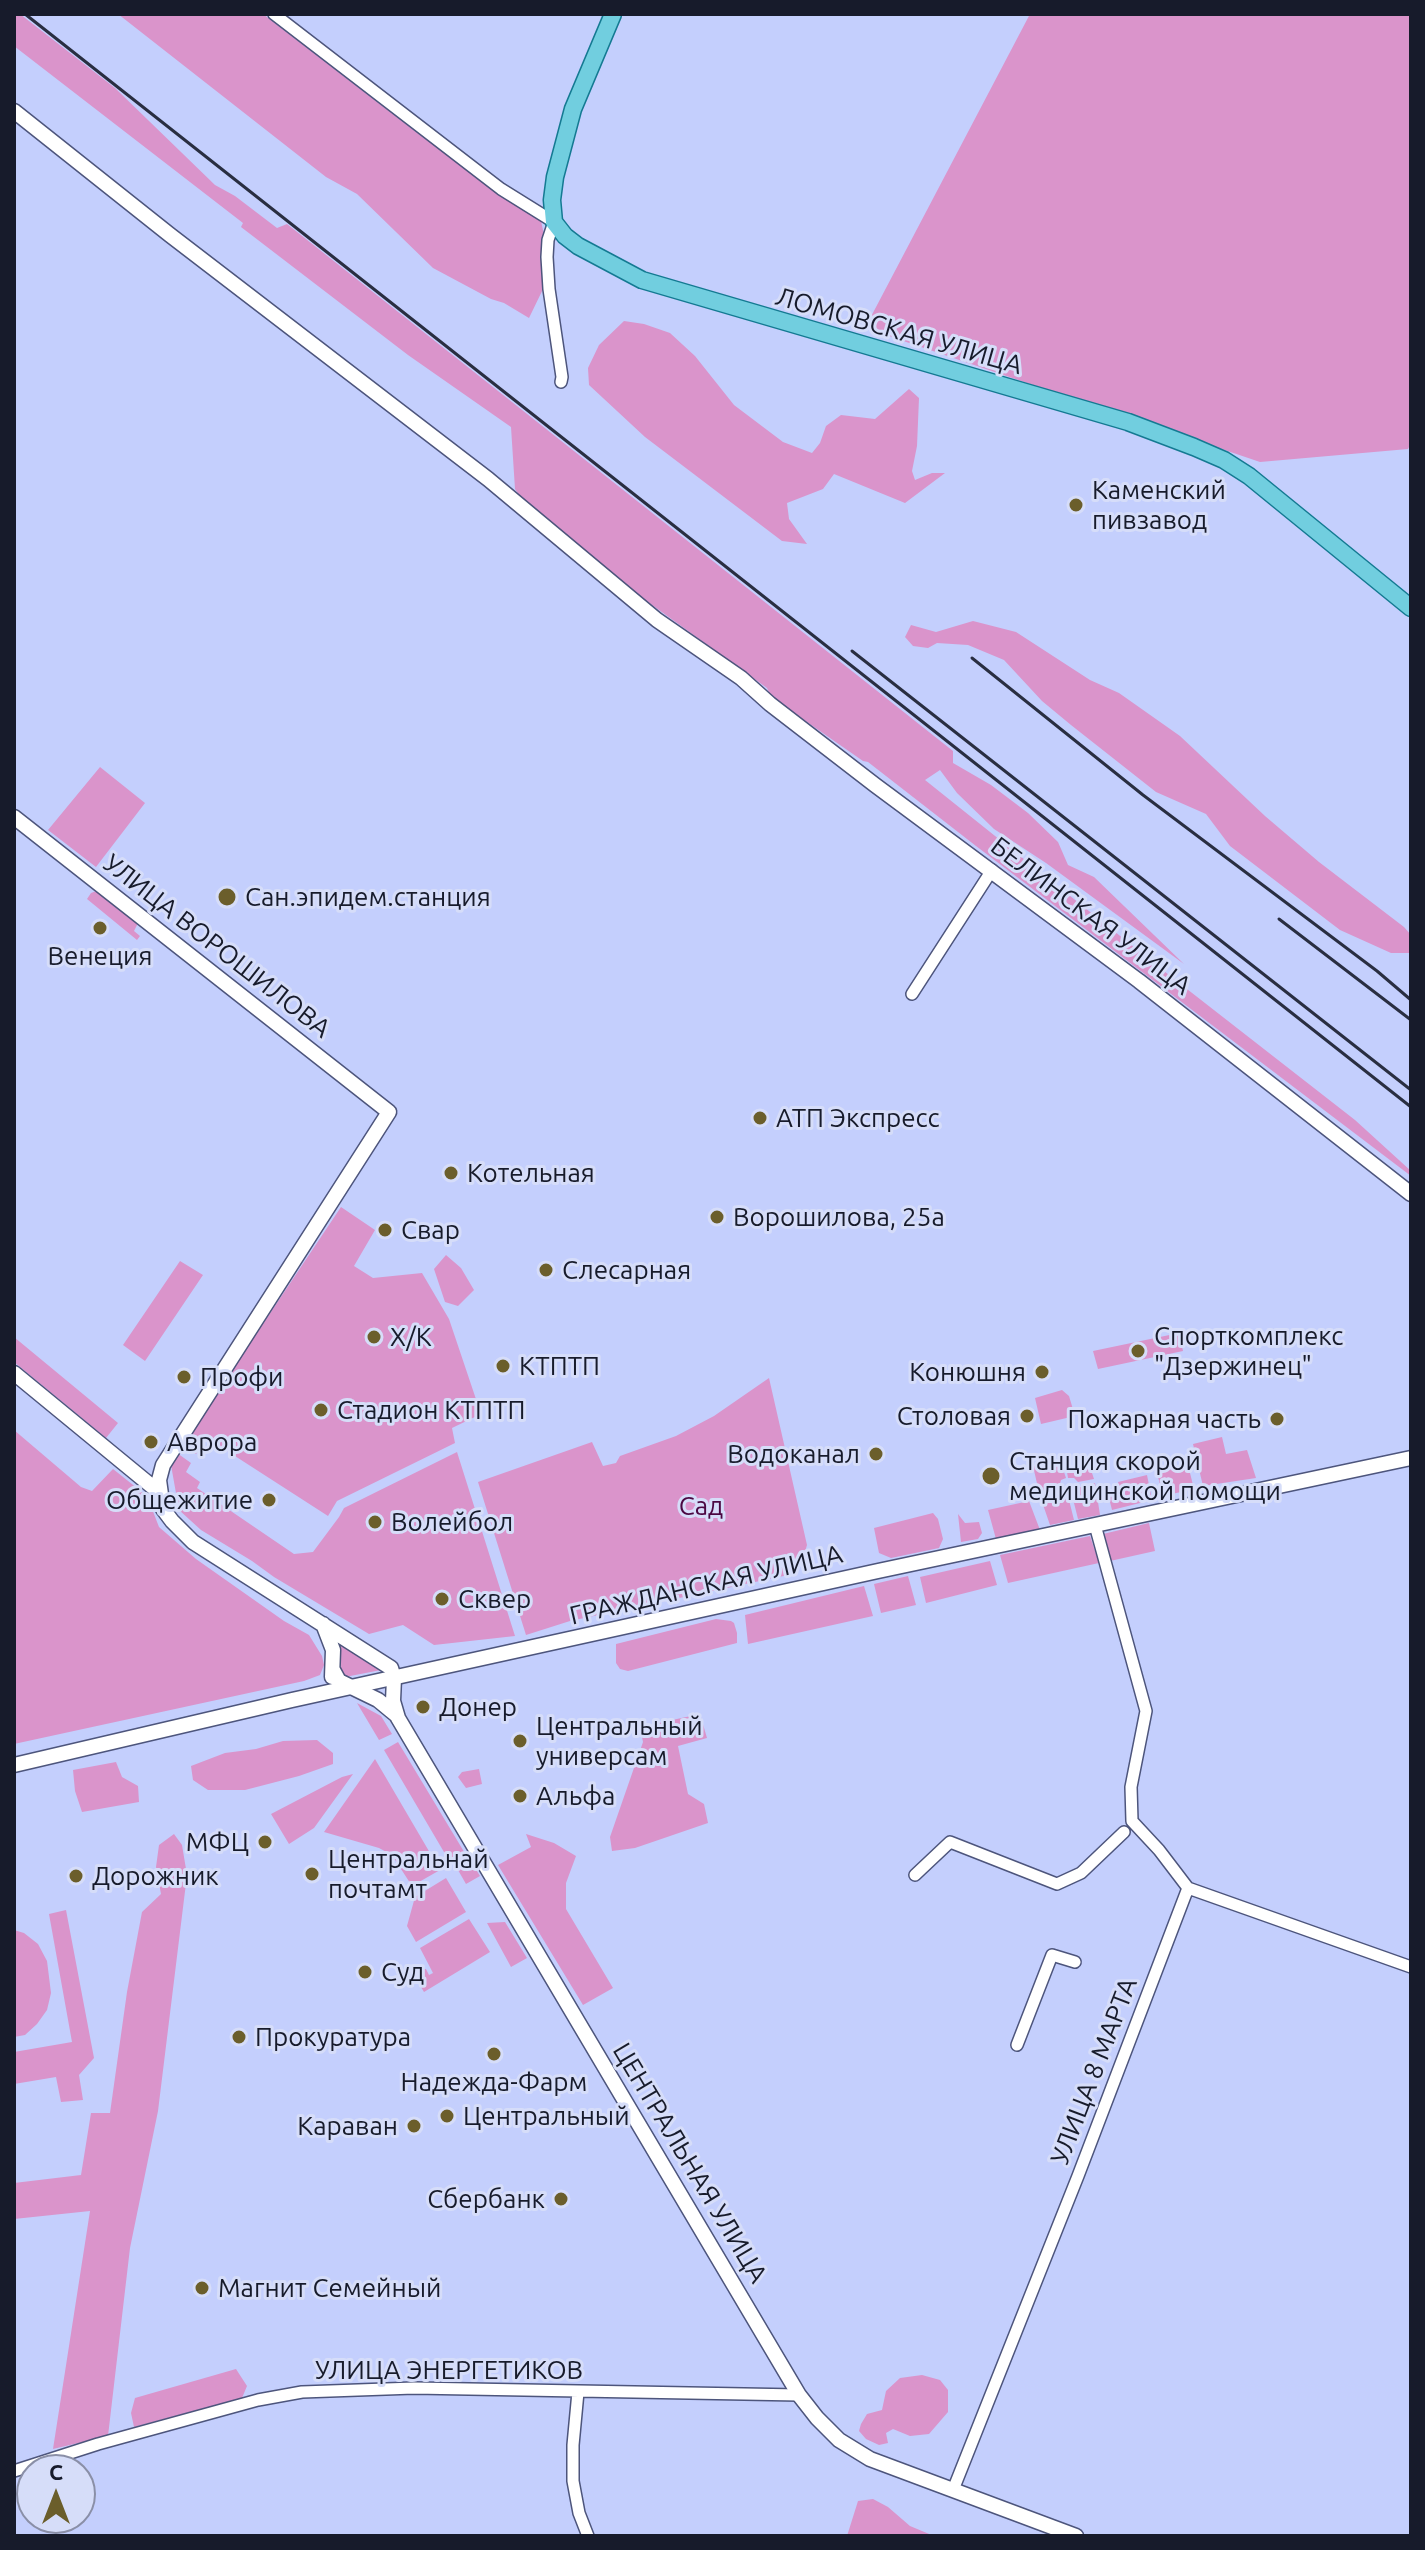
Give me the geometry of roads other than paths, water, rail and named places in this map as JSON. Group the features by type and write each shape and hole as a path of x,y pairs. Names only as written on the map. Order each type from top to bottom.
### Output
{"main road":[{"path":"554,222 552,200 555,177 573,109 613,14"},
{"name":"ЛОМОВСКАЯ УЛИЦА","path":"554,222 578,246 642,280 1128,422 1224,460 1273,495 1411,608"}],"street":[{"path":"274,14 501,189 554,222 547,257 561,382"},
{"name":"БЕЛИНСКАЯ УЛИЦА","path":"14,111 475,469 657,620 741,678 790,720 1139,981 1411,1194"},
{"name":"УЛИЦА ВОРОШИЛОВА","path":"14,817 389,1112 163,1465 160,1493"},
{"path":"912,994 992,870"},
{"path":"14,1373 160,1493 163,1509 193,1542 397,1672"},
{"name":"ГРАЖДАНСКАЯ УЛИЦА","path":"14,1765 349,1687 373,1689 397,1672 1411,1458"},
{"path":"1095,1525 1146,1711 1131,1787 1132,1821 1188,1888 1411,1967"},
{"path":"323,1624 333,1650 329,1692"},
{"path":"333,1670 339,1681 349,1687"},
{"name":"ЦЕНТРАЛЬНАЯ УЛИЦА","path":"397,1672 393,1701 398,1718 799,2395 817,2418 839,2440 870,2459 1076,2536"},
{"path":"373,1689 398,1718"},
{"path":"915,1875 950,1842 1057,1884 1081,1873 1124,1832"},
{"name":"УЛИЦА 8 МАРТА","path":"953,2490 1188,1888"},
{"path":"1017,2045 1052,1955 1075,1962"},
{"name":"УЛИЦА ЭНЕРГЕТИКОВ","path":"14,2471 98,2444 258,2400 302,2392 414,2388 799,2395"},
{"path":"578,2392 573,2481 579,2513 588,2536"}],"railway":[{"path":"25,14 1411,1107"},
{"path":"852,651 1411,1090"},
{"path":"972,658 1143,795 1411,1000"},
{"path":"1279,919 1411,1020"}],"place":[{"name":"Каменский пивзавод","path":"1076,505"},
{"name":"Сан.эпидем.станция","path":"227,897"},
{"name":"Венеция","path":"100,928"},
{"name":"АТП Экспресс","path":"760,1118"},
{"name":"Котельная","path":"451,1173"},
{"name":"Ворошилова, 25а","path":"717,1217"},
{"name":"Свар","path":"385,1230"},
{"name":"Слесарная","path":"546,1270"},
{"name":"Х/К","path":"374,1337"},
{"name":"Спорткомплекс \"Дзержинец\"","path":"1138,1351"},
{"name":"КТПТП","path":"503,1366"},
{"name":"Конюшня","path":"1042,1372"},
{"name":"Профи","path":"184,1377"},
{"name":"Стадион КТПТП","path":"321,1410"},
{"name":"Столовая","path":"1027,1416"},
{"name":"Пожарная часть","path":"1277,1419"},
{"name":"Аврора","path":"151,1442"},
{"name":"Водоканал","path":"876,1454"},
{"name":"Станция скорой медицинской помощи","path":"991,1476"},
{"name":"Общежитие","path":"269,1500"},
{"name":"Волейбол","path":"375,1522"},
{"name":"Сквер","path":"442,1599"},
{"name":"Донер","path":"423,1707"},
{"name":"Центральный универсам","path":"520,1741"},
{"name":"Альфа","path":"520,1796"},
{"name":"МФЦ","path":"265,1842"},
{"name":"Центральнай почтамт","path":"312,1874"},
{"name":"Дорожник","path":"76,1876"},
{"name":"Суд","path":"365,1972"},
{"name":"Прокуратура","path":"239,2037"},
{"name":"Надежда-Фарм","path":"494,2054"},
{"name":"Центральный","path":"447,2116"},
{"name":"Караван","path":"414,2126"},
{"name":"Сбербанк","path":"561,2199"},
{"name":"Магнит Семейный","path":"202,2288"}],"park label":[{"name":"Сад","path":"701,1506"}]}
